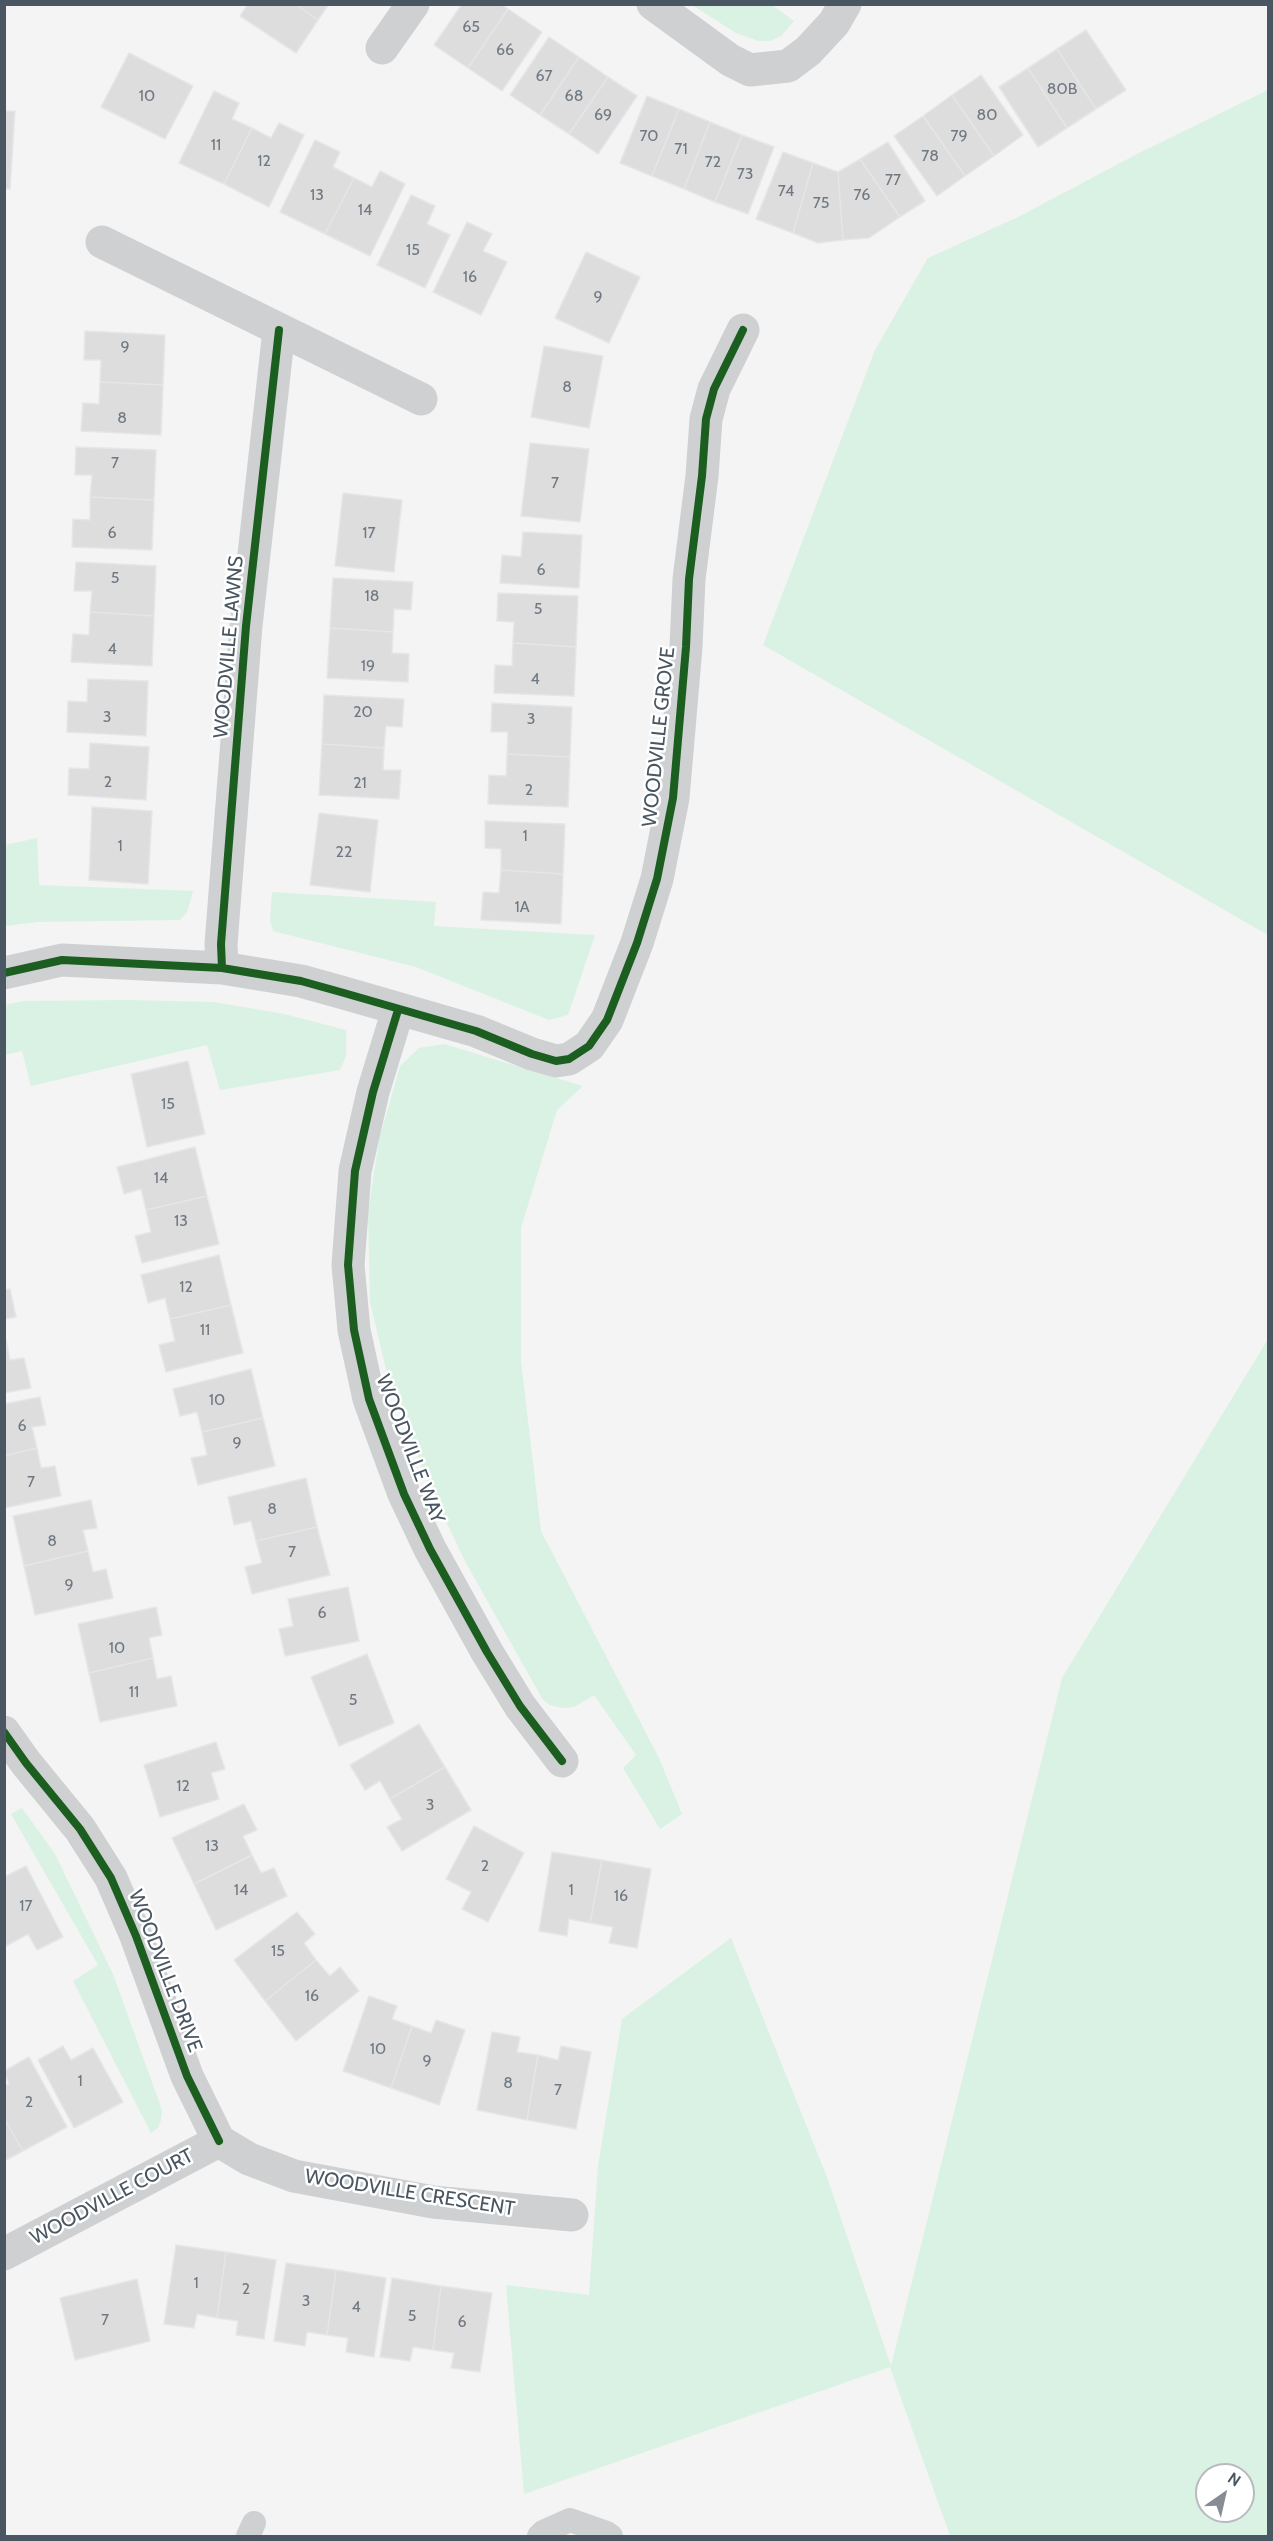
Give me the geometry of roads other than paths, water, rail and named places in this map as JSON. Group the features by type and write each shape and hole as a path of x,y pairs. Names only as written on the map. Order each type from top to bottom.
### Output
{"street":[{"path":"382,48 413,4"},
{"path":"653,4 730,60 750,70 788,66 808,51 834,22 845,4"},
{"path":"102,242 421,399"},
{"name":"WOODVILLE LAWNS","path":"222,968 221,944 246,626 279,330"},
{"name":"WOODVILLE GROVE","path":"4,973 62,960 222,968 301,981 476,1031 532,1054 556,1060 569,1059 589,1046 607,1020 657,879 673,798 686,647 689,579 702,476 706,419 714,389 743,330"},
{"name":"WOODVILLE WAY","path":"398,1010 373,1092 353,1181 348,1265 354,1330 369,1399 404,1494 457,1600 520,1706 562,1761"},
{"name":"WOODVILLE DRIVE","path":"4,1732 15,1769 80,1829 111,1878 136,1936 187,2076 219,2141"},
{"name":"WOODVILLE CRESCENT","path":"219,2141 249,2159 294,2176 433,2202 572,2215"},
{"name":"WOODVILLE COURT","path":"4,2254 219,2141"}],"lane":[{"path":"539,2536 570,2520 611,2536"}]}
